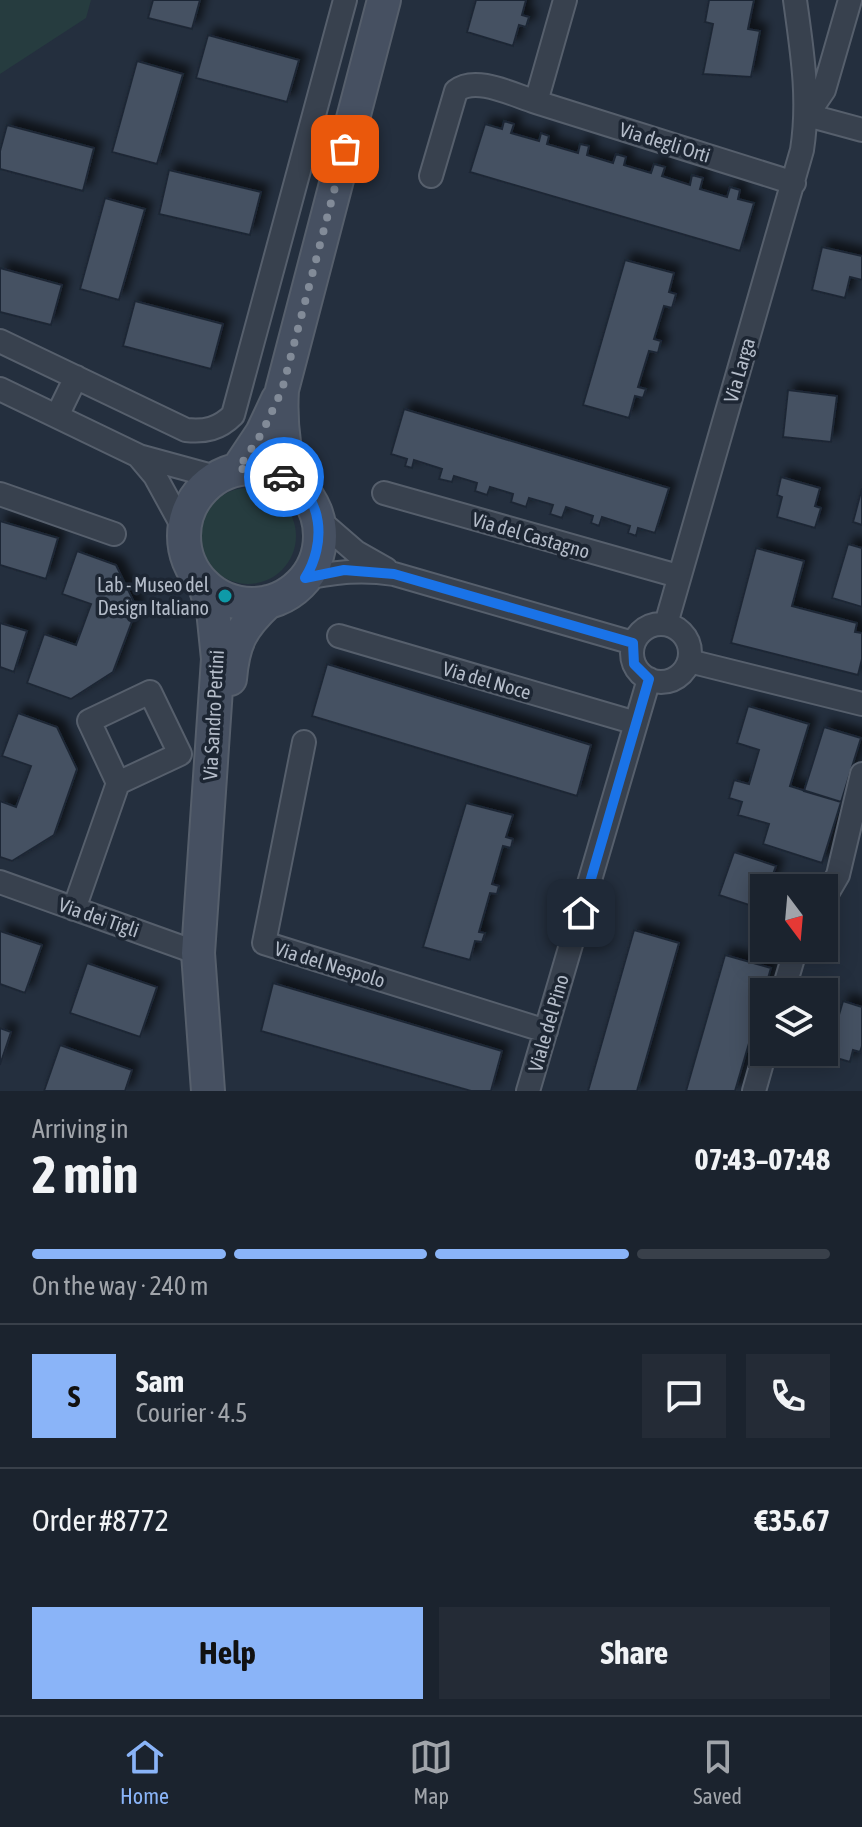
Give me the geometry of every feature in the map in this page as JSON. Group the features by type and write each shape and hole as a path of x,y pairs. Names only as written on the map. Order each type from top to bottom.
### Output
{"street":[{"path":"0,341 186,430 201,432 216,428 233,415 345,0"},
{"path":"184,529 194,499 227,473 262,433 282,390 384,0"},
{"path":"536,102 565,0"},
{"name":"Via Larga","path":"666,624 794,183 807,115 805,66 795,0"},
{"name":"Via Larga","path":"807,115 824,90 850,0"},
{"name":"Via degli Orti","path":"431,176 456,91 463,85 477,84 794,183"},
{"path":"807,115 862,130"},
{"path":"284,226 323,236"},
{"path":"57,416 76,377"},
{"path":"282,390 280,419 292,480 313,505 319,520 318,551 305,578"},
{"path":"1,393 139,456 227,473 266,469 292,480"},
{"path":"139,456 155,476 184,529"},
{"name":"Via del Castagno","path":"384,493 678,576"},
{"path":"0,494 114,534"},
{"path":"319,520 356,552 394,574"},
{"name":"Via Sandro Pertini","path":"184,529 185,549 192,568 204,584 213,610 218,659 198,953 208,1091"},
{"path":"305,578 344,570 394,574 633,643"},
{"name":"Via Sandro Pertini","path":"206,848 223,762 232,657 240,633 268,602 289,593 305,578"},
{"path":"204,584 223,598 245,603 268,602"},
{"path":"666,624 681,632 688,642 689,661 677,677 664,682 649,679 634,664 633,643 647,627 666,624"},
{"name":"Via del Noce","path":"339,636 636,723"},
{"path":"689,661 862,704"},
{"name":"Viale del Pino","path":"528,1091 649,679"},
{"name":"Via del Nespolo","path":"304,742 264,943 546,1031"},
{"path":"838,875 862,774"},
{"path":"74,909 118,783"},
{"name":"Via dei Tigli","path":"0,882 198,953"},
{"path":"754,1091 761,1066"}],"green space":[{"path":"0,0 91,0 86,18 0,74"},
{"path":"248,488 266,492 282,502 292,518 296,536 292,554 282,570 266,580 248,584 230,580 214,570 204,554 200,536 204,518 214,502 230,492"}],"building":[{"path":"153,0 200,0 192,29 148,18"},
{"path":"476,0 526,0 522,15 529,17 526,27 519,25 513,46 467,32"},
{"path":"709,0 754,0 748,29 760,31 751,77 703,74 713,24 705,22"},
{"path":"208,35 299,60 287,102 196,78"},
{"path":"137,61 183,74 157,164 112,152"},
{"path":"504,121 514,124 511,133 539,141 541,133 549,136 547,144 578,153 580,144 589,146 587,155 613,163 616,154 626,157 624,165 651,173 654,164 665,167 662,176 690,185 692,175 703,178 700,189 727,197 730,187 740,190 738,199 754,203 740,251 470,172 485,124 502,129"},
{"path":"7,125 94,148 83,191 0,169 0,151"},
{"path":"169,170 261,192 250,235 159,214"},
{"path":"105,198 145,209 119,300 80,289"},
{"path":"822,247 862,256 862,280 850,277 845,298 812,290"},
{"path":"625,260 674,273 669,292 676,294 672,308 664,306 654,339 661,341 658,353 649,351 638,387 646,389 643,398 635,396 629,418 583,405"},
{"path":"0,268 62,285 51,325 0,312"},
{"path":"135,301 223,324 211,369 123,346"},
{"path":"788,390 837,396 831,442 783,437"},
{"path":"404,409 669,488 655,533 638,528 636,536 628,533 630,526 602,517 599,526 591,523 593,516 566,507 562,518 550,514 553,505 529,498 526,507 511,502 513,494 490,487 487,495 475,491 477,483 454,476 452,482 439,479 442,469 414,460 412,468 405,466 407,459 391,454"},
{"path":"781,477 820,488 815,506 821,508 815,528 777,517 782,497 777,495"},
{"path":"862,488 862,525 853,522"},
{"path":"0,521 58,538 46,579 0,565"},
{"path":"848,544 862,548 862,607 832,598"},
{"path":"756,548 804,561 792,606 857,623 855,632 862,633 862,659 858,675 731,643"},
{"path":"77,551 116,565 137,608 113,672 71,699 27,683 44,634 76,645 91,604 62,594"},
{"path":"0,623 27,631 14,672 0,667"},
{"path":"327,664 591,745 577,796 312,716"},
{"path":"748,706 809,724 790,786 841,802 822,863 763,844 769,824 738,815 742,802 729,798 734,780 749,784 759,750 737,743"},
{"path":"18,713 57,727 77,769 54,835 12,861 0,857 0,801 16,807 31,766 2,756"},
{"path":"824,727 861,738 841,802 804,791"},
{"path":"466,803 513,815 506,837 513,839 511,848 503,846 492,884 499,886 497,894 490,893 479,932 485,933 482,942 475,941 470,960 423,947"},
{"path":"734,852 776,866 773,874 750,874 750,905 719,895"},
{"path":"634,930 679,943 637,1091 588,1091"},
{"path":"0,931 42,945 25,993 0,984"},
{"path":"725,955 771,968 768,978 750,978 750,1040 735,1091 686,1091"},
{"path":"87,963 157,987 140,1037 70,1013"},
{"path":"273,983 502,1051 491,1091 471,1091 261,1031"},
{"path":"843,1001 862,1007 862,1046 860,1052 853,1050 850,1062 838,1058 838,1018"},
{"path":"0,1028 11,1032 0,1065"},
{"path":"60,1045 132,1070 125,1091 44,1091"}],"way so far":[{"path":"284,477 266,469 238,469 262,433 282,390 345,149"}],"place":[{"name":"Lab - Museo del Design Italiano","path":"225,596"}],"route":[{"path":"284,477 304,491 319,520 318,551 305,578 344,570 394,574 633,643 634,664 649,679 581,913"}]}
